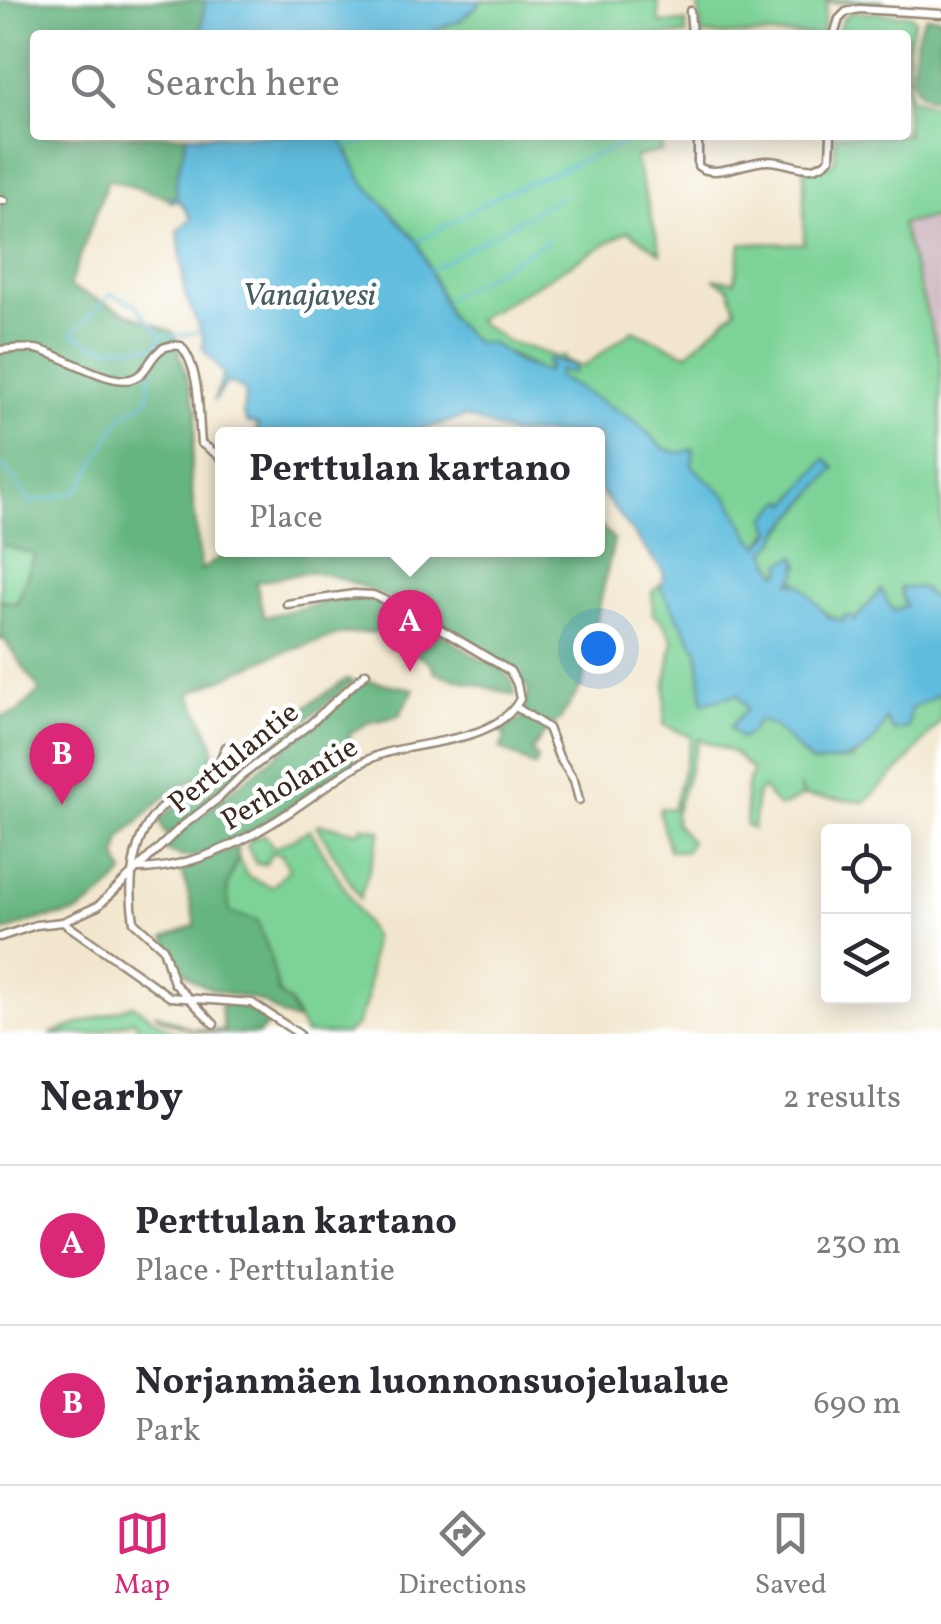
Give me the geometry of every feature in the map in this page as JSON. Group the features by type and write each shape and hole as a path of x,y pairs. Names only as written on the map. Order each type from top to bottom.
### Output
{"street":[{"path":"836,30 839,19 850,10 941,14"},
{"path":"690,12 692,30"},
{"path":"698,140 698,166 711,172 767,160 801,169 815,168 830,158 831,140"},
{"path":"0,350 36,349 124,380 141,374 164,348 181,346 188,355 194,380 201,443 215,453"},
{"path":"287,604 354,594 386,600 510,671 519,692 516,707 548,728 580,800"},
{"name":"Perttulantie","path":"0,938 36,924 63,922 98,906 241,776 310,724 366,673"},
{"name":"Perholantie","path":"138,869 206,856 230,846 379,755 460,737 491,725 516,707"},
{"name":"Perttulantie","path":"129,877 134,858 162,807 174,797 210,781 226,747"},
{"path":"129,877 134,922 162,948 170,964 171,978 214,1024"},
{"path":"63,922 170,997 252,1002 299,1034"}],"shaded area":[{"path":"941,216 941,361 901,223"}],"green space":[{"path":"0,0 205,0 202,30 30,30 30,140 186,140 176,181 177,196 169,198 108,179 69,287 174,333 197,412 190,474 201,570 220,557 605,557 605,530 614,540 582,685 560,720 546,731 532,751 538,759 535,767 500,748 506,738 500,731 525,717 521,714 529,691 495,658 398,602 337,577 310,573 256,582 264,617 342,598 365,597 411,614 478,658 501,668 513,683 515,695 435,673 431,663 378,632 342,634 273,656 190,693 213,742 214,760 208,773 171,791 121,838 117,857 124,874 102,896 77,913 36,920 0,933 0,717 16,713 40,691 4,639 0,640 0,600 17,603 35,555 0,544"},
{"path":"483,0 658,0 659,23 686,22 686,30 434,30 460,21"},
{"path":"698,0 883,0 884,4 827,2 823,30 701,30"},
{"path":"851,12 911,15 915,19 911,34 911,30 839,30 843,18"},
{"path":"926,16 941,17 941,100 918,90 913,74 914,53"},
{"path":"911,98 941,107 941,135 933,176 941,197 941,216 901,224 941,361 941,593 930,599 901,588 905,606 893,611 881,590 853,622 822,610 805,591 789,583 797,569 793,561 778,574 766,551 834,468 826,459 760,546 729,499 692,466 692,457 663,448 634,420 558,377 559,370 575,366 561,361 545,372 494,346 476,343 450,318 418,242 362,180 342,140 660,140 662,151 635,157 661,253 628,231 476,320 507,341 564,356 564,360 583,367 633,330 687,354 736,309 729,288 714,279 735,281 741,243 804,244 804,170 831,165 835,160 835,140 911,140"},
{"path":"0,544 35,554 16,604 0,600"},
{"path":"660,585 698,651 703,702 738,694 757,720 773,725 812,763 853,759 886,718 889,720 938,693 941,720 906,763 865,802 804,796 799,785 802,797 779,808 763,788 757,795 753,829 746,825 746,798 753,771 733,752 699,739 675,814 676,824 691,841 685,852 669,850 660,808 673,809 692,737 664,725 673,640 662,621 653,615 652,592"},
{"path":"347,679 353,681 167,836 159,821 178,803 210,791 233,748 245,737 304,708"},
{"path":"364,680 414,689 399,716 368,723 349,734 355,761 228,843 190,857 167,851 167,845 186,827"},
{"path":"317,825 360,832 362,826 381,831 360,899"},
{"path":"310,830 373,936 367,1000 357,1025 346,1034 305,1034 290,1003 279,994 275,979 230,913 226,887 238,857 247,876 272,887 289,869 281,854 271,853 266,864 256,864 247,846 251,839 265,835 274,848"},
{"path":"238,847 227,887 230,913 257,920 279,994 290,1003 297,1021 259,1001 198,983 176,961 165,938 196,925 181,866"},
{"path":"234,1003 269,1016 269,1023 259,1034 217,1033 189,1029 176,1025 155,1013 191,1029 224,1031 220,1005"},
{"path":"133,1005 176,1034 142,1034 134,1020 94,1034 50,1034"}],"water":[{"path":"205,0 483,0 460,21 434,30 202,30"},
{"name":"Vanajavesi","path":"186,140 342,140 362,180 418,242 450,318 476,343 491,343 518,362 545,372 550,367 546,362 549,359 575,366 574,373 559,370 558,377 634,420 663,448 679,453 694,449 692,466 729,498 760,546 772,532 766,518 785,499 789,504 825,459 835,468 766,551 770,560 778,574 782,563 796,556 800,566 790,583 797,580 795,584 801,584 828,617 844,621 844,616 851,616 854,621 881,590 893,611 905,606 900,588 921,587 931,598 941,593 941,693 911,709 908,728 893,731 886,719 874,741 847,758 812,763 773,725 758,720 741,739 730,727 747,709 738,694 703,703 698,651 661,589 664,573 605,497 605,427 492,427 466,417 430,427 257,427 246,422 243,414 245,390 227,382 214,401 224,374 203,349 203,336 185,295 178,231 191,218 179,200 170,202 169,198 177,196 176,181"}],"waterway":[{"path":"344,148 370,140"},
{"path":"418,242 497,196 632,140"},
{"path":"429,271 561,196"},
{"path":"445,300 548,240"},
{"path":"155,347 102,347 72,334 111,294 135,304 161,336"},
{"path":"156,345 163,335 201,331"},
{"path":"0,465 31,503 74,492 81,487 121,417 147,401 153,362"}],"place":[{"name":"Perttulan kartano","path":"410,672"},
{"name":"Norjanmäen luonnonsuojelualue","path":"62,805"}]}
